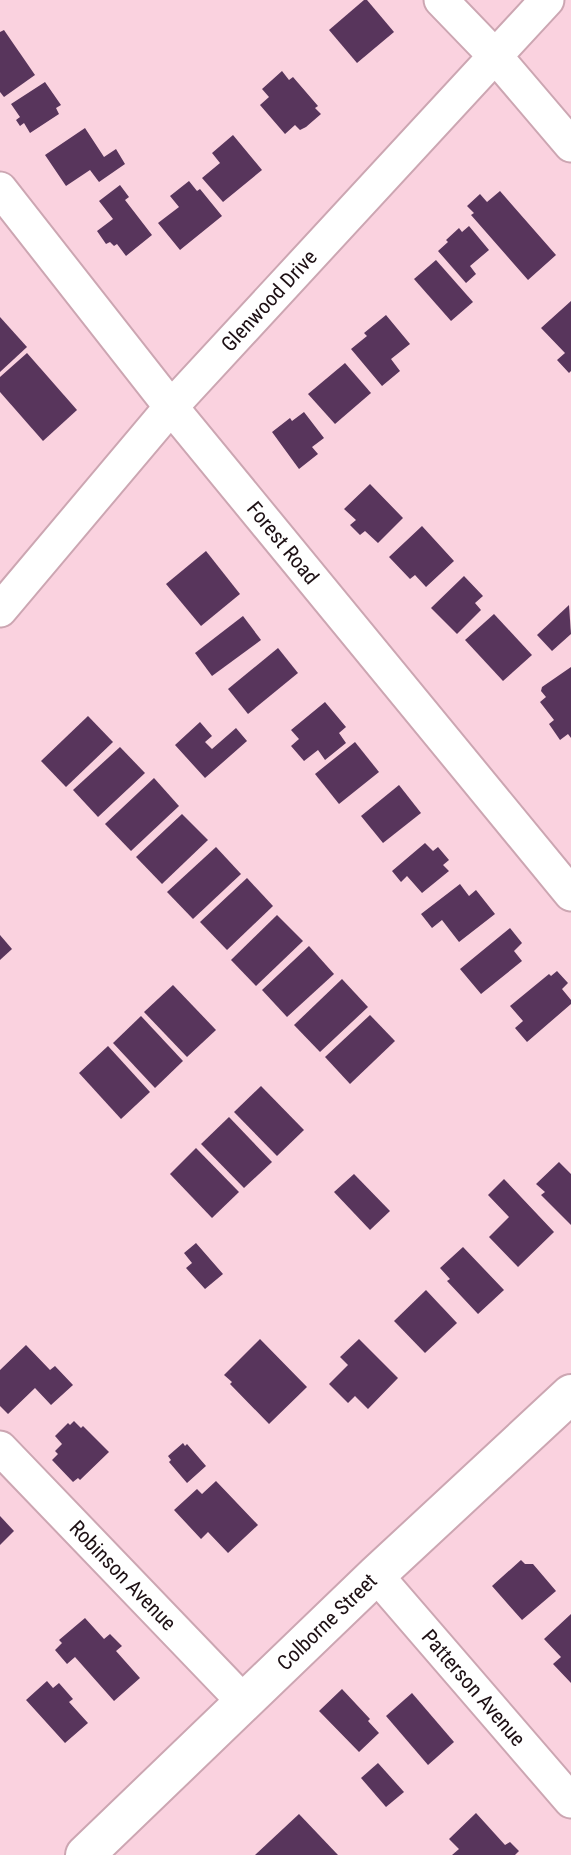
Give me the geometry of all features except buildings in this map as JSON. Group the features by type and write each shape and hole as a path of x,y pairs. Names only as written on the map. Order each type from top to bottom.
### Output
{"main road":[{"name":"Colborne Street","path":"85,1855 376,1575 571,1394"}],"street":[{"path":"441,0 496,57 571,145"},
{"name":"Glenwood Drive","path":"0,610 172,407 547,0"},
{"name":"Forest Road","path":"0,189 172,407 571,894"},
{"name":"Robinson Avenue","path":"0,1448 245,1703"},
{"name":"Patterson Avenue","path":"376,1575 571,1801"}]}
